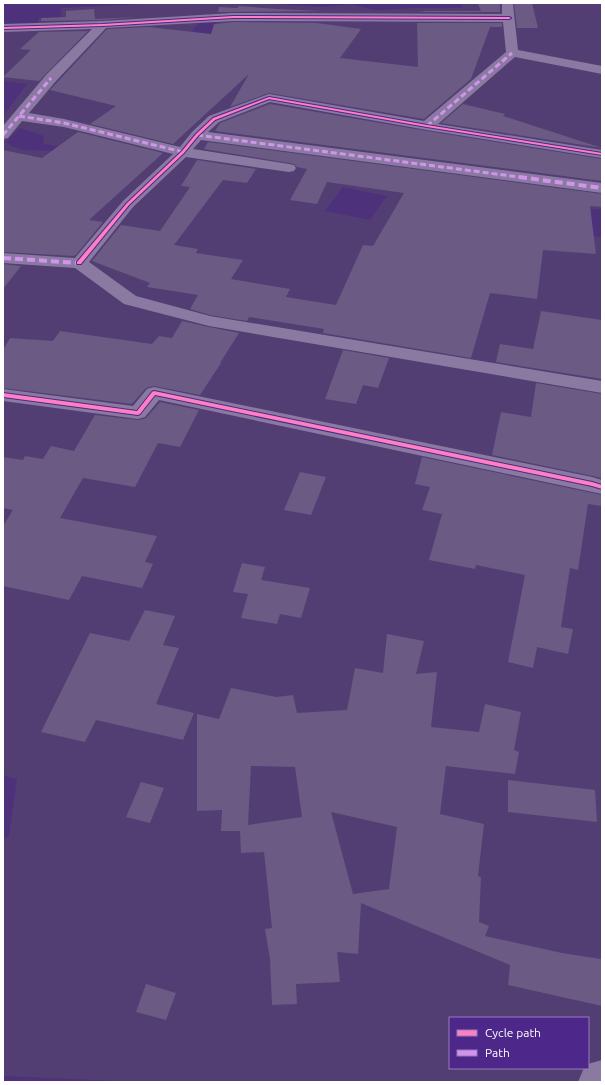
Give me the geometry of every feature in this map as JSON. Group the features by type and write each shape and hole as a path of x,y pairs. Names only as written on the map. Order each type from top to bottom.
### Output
{"street":[{"path":"507,3 512,53"},
{"path":"3,28 103,25 233,17 509,18"},
{"path":"3,135 51,78 103,25"},
{"path":"512,53 602,70"},
{"path":"427,126 512,53"},
{"path":"79,263 128,204 183,152 196,135 219,116 269,98 427,126 602,154"},
{"path":"19,116 64,123 183,152 289,168"},
{"path":"196,135 602,188"},
{"path":"3,258 79,263 130,300 209,321 602,388"},
{"path":"3,395 138,413 154,393 602,487"},
{"path":"594,1082 596,1077 602,1076"}],"shaded area":[{"path":"3,3 165,3 61,8 62,19 39,18 37,25 3,26"},
{"path":"260,3 460,3 463,8 376,10 350,4 324,7"},
{"path":"201,22 223,23 214,38 192,36 193,29"},
{"path":"3,81 27,84 3,116"},
{"path":"20,128 44,136 43,144 58,146 53,151 28,150 11,146 6,142"},
{"path":"343,187 387,196 370,220 325,211"},
{"path":"542,204 602,210 602,237 540,233"},
{"path":"3,775 17,779 9,836 3,838"},
{"path":"3,1076 143,1082 3,1082"}],"building":[{"path":"532,3 538,28 517,28 514,4"},
{"path":"478,4 500,4 500,12 417,12 481,11"},
{"path":"238,6 321,11 218,12 219,7 238,8"},
{"path":"94,9 95,19 139,17 103,20 41,21 41,18 66,17 66,11"},
{"path":"233,22 317,23 361,29 340,58 418,67 417,23 502,23 502,27 490,27 471,79 424,119 269,93 230,107 249,74 173,144 90,124 116,106 50,90 107,29 149,27 211,34 214,24"},
{"path":"88,31 39,81 3,77 31,50 20,49 39,32"},
{"path":"270,104 602,159 602,181 215,131 220,123"},
{"path":"463,104 505,114 503,116 602,148 441,123"},
{"path":"78,132 163,153 89,220 103,222 76,255 3,252 3,150 42,158"},
{"path":"208,142 602,194 602,207 590,206 596,254 543,250 537,299 490,293 471,358 323,333 324,329 249,317 247,321 210,315 190,309 198,295 147,287 150,283 92,261 121,225 160,231 190,187 181,186 197,160 256,169 247,183 223,180 174,245 198,249 196,253 243,260 231,279 290,289 286,297 336,305 363,245 373,246 404,193 327,182 317,204 290,200 307,169 297,167 294,164 289,163 204,149"},
{"path":"3,264 21,266 3,289"},
{"path":"541,311 602,320 602,379 496,362 500,344 533,349"},
{"path":"182,321 239,333 200,395 154,386 146,388 132,404 3,388 3,350 10,338 53,341 60,331 152,344 159,336 172,338"},
{"path":"343,350 389,358 378,388 363,385 356,404 325,399"},
{"path":"536,383 602,394 602,478 492,455 501,412 531,417"},
{"path":"160,402 199,410 180,447 158,443 135,487 83,478 60,518 157,536 145,562 153,564 142,588 82,576 69,600 3,586 3,526 13,510 3,508 3,457 23,460 25,456 43,459 51,446 74,451 95,415 138,420 146,418"},
{"path":"422,457 602,495 602,506 588,504 578,570 570,568 561,627 573,629 568,654 537,647 533,668 508,662 525,575 476,565 475,569 429,560 442,514 422,510 430,487 415,484"},
{"path":"300,472 326,477 311,515 284,510"},
{"path":"242,563 265,567 261,580 310,588 301,618 280,614 277,624 241,618 248,594 233,592"},
{"path":"145,610 175,616 163,645 179,648 156,704 194,713 183,740 96,720 85,742 41,732 90,633 129,641"},
{"path":"387,634 424,641 416,674 437,672 431,727 479,732 485,704 521,712 514,750 519,752 515,774 446,766 440,814 484,824 478,876 481,877 479,922 489,926 485,936 562,953 601,959 602,1006 508,985 510,965 361,903 358,954 337,952 340,982 296,984 297,1004 272,1005 270,959 265,929 272,928 264,852 241,853 240,831 221,831 222,810 197,811 197,714 219,719 231,688 276,697 293,695 297,713 347,710 355,668 383,673","holes":["251,766 295,767 302,817 248,825","331,812 397,827 389,889 353,894"]},
{"path":"508,780 595,790 597,822 508,812"},
{"path":"141,782 164,788 150,823 126,817"},
{"path":"146,984 176,993 166,1020 136,1012"}],"marked path":[{"path":"427,126 512,53"},
{"path":"3,135 51,78"},
{"path":"19,116 64,123 183,152"},
{"path":"197,135 602,188"},
{"path":"3,258 79,263"}],"cycle path":[{"path":"3,28 103,25 233,17 509,18"},
{"path":"79,263 128,204 183,152 197,135 214,119 269,98 427,126 602,154"},
{"path":"3,395 138,413 154,393 602,487"}]}
